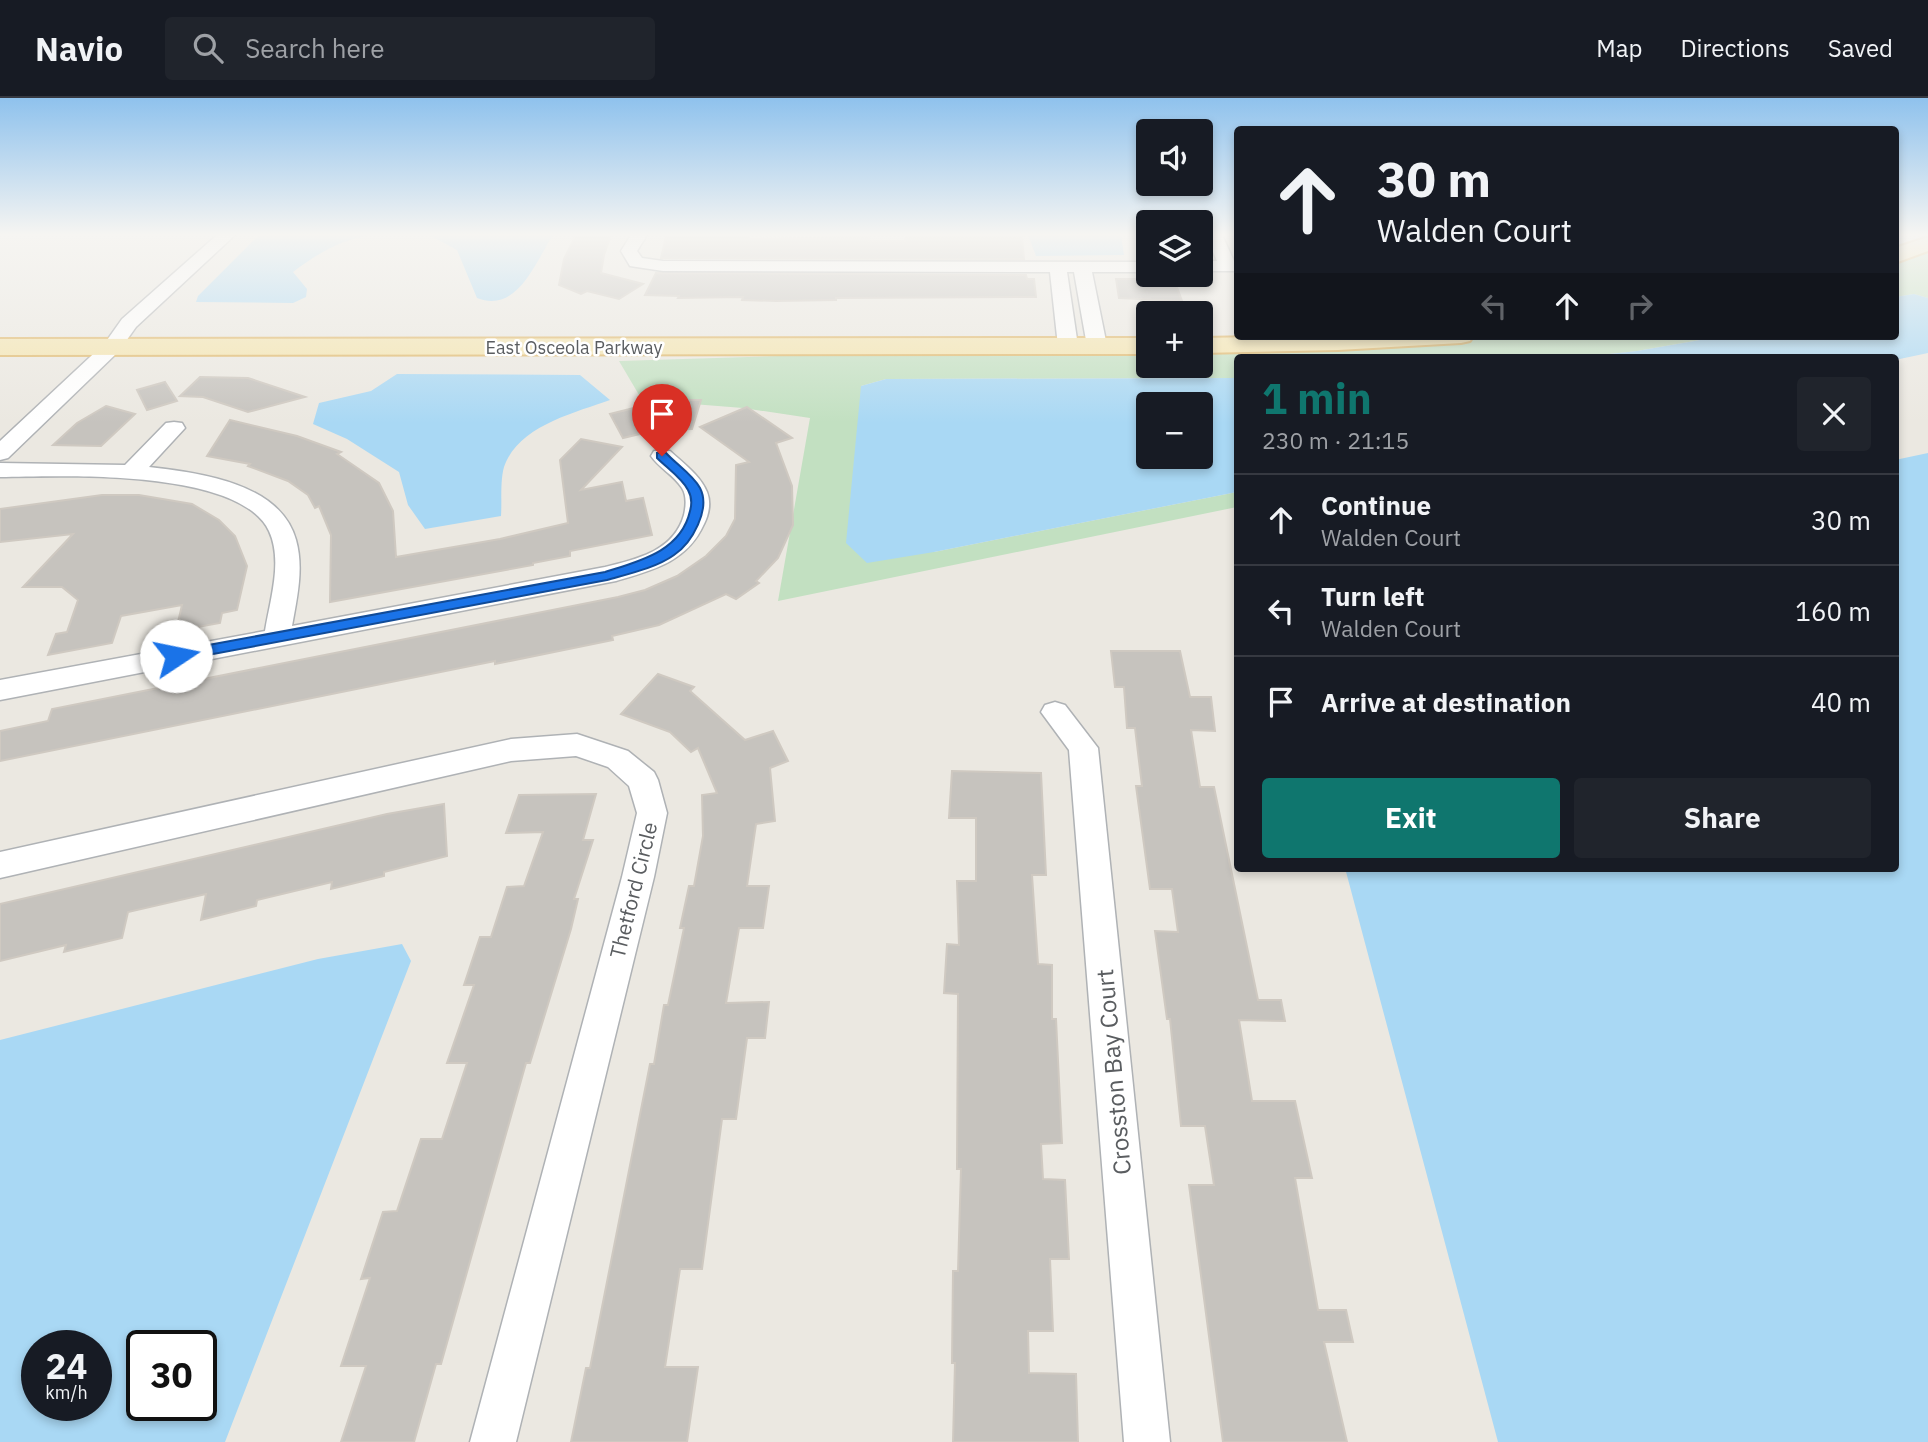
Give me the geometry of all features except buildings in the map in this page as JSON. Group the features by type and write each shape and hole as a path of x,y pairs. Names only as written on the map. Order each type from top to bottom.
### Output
{"main road":[{"path":"1213,323 1234,322"},
{"path":"97,323 148,323"},
{"name":"East Osceola Parkway","path":"774,323 1067,335"},
{"name":"East Osceola Parkway","path":"1095,335 1136,326"},
{"name":"East Osceola Parkway","path":"0,347 1067,335 1095,335 1136,344"},
{"path":"1213,346 1391,340"}],"street":[{"path":"0,453 112,347 148,323 172,298"},
{"path":"1062,298 1067,335"},
{"path":"1088,298 1095,335"},
{"path":"0,488 30,487 130,473 174,428"},
{"path":"0,690 607,575 671,552 694,523 698,502 694,488 662,456"},
{"path":"0,470 183,477 223,487 269,512 280,527 287,552 277,637"},
{"name":"Crosston Bay Court","path":"1055,712 1083,748 1147,1442"},
{"name":"Thetford Circle","path":"0,865 511,750 578,745 618,759 643,780 652,813 641,864 493,1442"}],"green space":[{"path":"1468,340 1700,340 1610,354 1234,354 1234,378 886,379 861,386 934,552 1234,493 1234,508 778,601 810,418 743,408 642,400 619,361 941,351 1136,351 1136,378 1213,378 1213,351"}],"water":[{"path":"197,298 304,298 293,303 196,302"},
{"path":"477,298 505,298 491,301"},
{"path":"1899,298 1928,298 1928,353 1899,359 1899,354 1610,354 1700,340 1899,340"},
{"path":"397,374 580,375 610,400 564,416 534,431 521,441 504,467 501,516 425,529 408,505 399,472 347,439 313,424 319,403 371,391"},
{"path":"1234,378 1234,493 867,563 846,543 861,386 886,379"},
{"path":"1928,453 1928,1442 1498,1442 1346,872 1899,872 1899,459"},
{"path":"402,944 411,961 225,1442 0,1442 0,1040 318,959"}],"route":[{"path":"176,656 607,575 643,564 671,552 694,523 698,502 694,488 662,456"}]}
